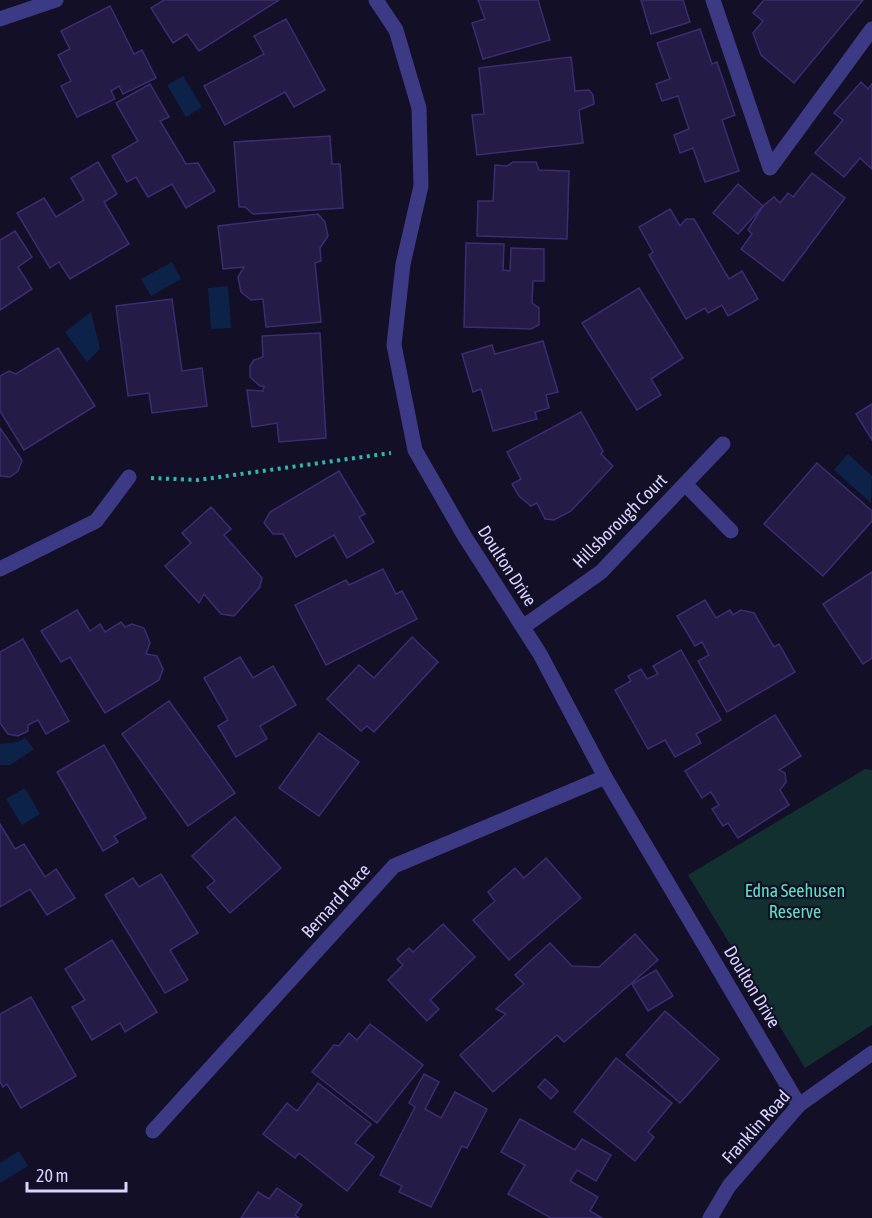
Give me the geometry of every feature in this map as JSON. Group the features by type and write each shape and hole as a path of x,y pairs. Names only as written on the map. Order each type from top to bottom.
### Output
{"street":[{"path":"0,19 56,0"},
{"name":"Doulton Drive","path":"376,0 396,30 419,108 421,186 402,264 394,345 415,450 465,537 540,654 605,777 799,1105"},
{"path":"713,0 771,168 872,29"},
{"name":"Hillsborough Court","path":"523,627 601,572 723,444"},
{"path":"0,569 96,521 129,477"},
{"name":"Hillsborough Court","path":"685,484 731,531"},
{"name":"Bernard Place","path":"153,1131 394,866 605,777"},
{"name":"Franklin Road","path":"710,1218 729,1186 799,1105 872,1053"}],"path":[{"path":"129,477 198,480 415,450"}],"green space":[{"name":"Edna Seehusen Reserve","path":"865,769 872,770 872,1025 805,1068 688,875"}],"water":[{"path":"183,76 202,107 186,117 167,85"},
{"path":"172,262 181,279 151,296 141,279"},
{"path":"228,286 231,328 211,329 208,288"},
{"path":"91,312 100,349 87,362 65,332"},
{"path":"848,454 872,476 871,503 834,470"},
{"path":"25,738 34,749 10,765 0,765 0,744 17,742"},
{"path":"25,788 40,814 22,825 6,799"},
{"path":"19,1151 28,1166 0,1183 0,1163"}],"building":[{"path":"164,0 279,0 199,51 187,34 173,43 151,8"},
{"path":"478,0 538,0 550,40 483,59 472,23 485,19"},
{"path":"641,0 683,0 690,22 651,34"},
{"path":"764,0 863,0 794,83 761,55 753,33 763,21 753,13"},
{"path":"110,6 134,54 142,50 156,78 123,94 119,86 111,91 115,99 77,117 61,86 71,81 58,55 70,49 61,31"},
{"path":"286,19 325,90 294,107 285,92 225,125 204,86 264,54 254,36"},
{"path":"700,29 712,64 717,62 735,115 722,120 739,171 705,182 693,148 680,153 674,135 689,129 678,96 662,101 656,84 670,79 657,43"},
{"path":"571,57 575,91 589,90 593,95 594,104 579,110 583,143 477,155 472,115 484,114 479,68"},
{"path":"861,82 868,89 872,84 872,169 860,158 844,177 815,153 843,120 834,113"},
{"path":"150,84 169,117 160,121 186,164 198,163 215,191 186,208 172,184 148,197 136,177 127,182 112,156 138,141 116,103"},
{"path":"330,136 332,164 340,164 343,208 253,214 245,207 239,207 234,142"},
{"path":"98,162 117,194 104,202 129,244 70,279 59,262 50,268 17,213 44,198 56,217 84,200 71,178"},
{"path":"513,162 536,162 539,170 569,171 567,239 477,236 478,201 493,201 495,165 507,166"},
{"path":"812,173 845,198 783,281 741,249 752,234 748,230 763,206 774,197 780,203 788,193 793,197"},
{"path":"738,184 763,206 738,234 713,213"},
{"path":"670,209 680,226 686,219 694,219 729,279 742,271 758,299 728,316 722,305 708,313 705,308 686,319 649,255 653,252 639,227"},
{"path":"318,214 325,222 328,236 320,248 321,261 315,263 321,322 266,327 263,299 251,300 241,292 238,277 244,267 223,269 218,226"},
{"path":"15,231 32,257 18,267 32,289 0,310 0,240"},
{"path":"466,243 504,244 503,270 510,271 511,248 544,249 544,281 533,281 532,303 539,308 539,325 531,329 464,327"},
{"path":"639,288 683,358 651,379 661,395 637,410 582,323"},
{"path":"172,299 182,371 202,368 207,406 152,413 149,393 128,396 116,306"},
{"path":"320,333 326,438 279,442 277,423 252,427 247,390 263,391 264,386 260,386 250,377 250,366 254,360 263,357 262,336"},
{"path":"543,341 558,392 546,395 549,408 535,412 537,419 493,431 481,389 473,392 462,354 492,345 495,354"},
{"path":"58,348 95,406 24,450 0,411 0,376 9,371 16,374"},
{"path":"872,404 872,440 856,414"},
{"path":"581,412 603,451 601,454 613,466 571,511 554,520 545,519 537,503 531,506 519,496 512,484 521,479 507,452"},
{"path":"0,428 22,460 18,471 10,477 0,476"},
{"path":"817,463 872,511 872,521 823,576 764,524"},
{"path":"339,471 365,514 359,517 374,542 347,558 334,535 296,557 283,534 273,534 264,523 270,512"},
{"path":"211,507 231,529 224,535 262,578 260,587 234,616 221,614 204,594 199,603 165,566 191,543 182,533"},
{"path":"383,569 396,594 402,591 417,619 326,665 295,605 346,580 349,585"},
{"path":"872,572 872,658 863,664 823,604"},
{"path":"705,600 716,618 730,610 733,615 741,610 754,613 774,647 779,644 795,672 727,712 698,661 709,655 702,642 695,646 677,616"},
{"path":"77,610 90,631 100,624 105,632 121,622 125,627 132,624 144,628 150,643 146,654 157,656 163,669 159,680 105,713 70,657 61,662 41,631"},
{"path":"412,637 438,662 374,732 367,726 361,731 327,699 359,665 374,678"},
{"path":"23,639 69,721 46,734 38,720 28,725 28,731 18,736 8,734 0,723 0,652"},
{"path":"681,650 721,720 696,734 701,743 675,757 665,740 648,749 615,690 631,681 628,676 641,669 647,679 658,674 653,666"},
{"path":"240,657 253,678 273,666 296,705 260,726 267,739 236,757 218,726 228,720 204,678"},
{"path":"169,701 235,793 188,826 122,734"},
{"path":"775,715 801,756 779,770 785,773 786,782 780,790 789,805 738,838 728,823 723,826 712,809 719,805 711,792 702,798 685,771"},
{"path":"319,733 359,762 319,816 279,788"},
{"path":"104,745 146,818 114,836 118,842 103,851 57,772"},
{"path":"235,817 281,868 230,913 207,887 215,881 192,856"},
{"path":"0,824 15,849 24,844 45,877 56,869 75,898 47,915 30,889 0,907"},
{"path":"546,858 581,898 509,960 473,920 495,901 488,892 515,868 524,878"},
{"path":"161,874 198,933 170,950 188,980 165,993 105,895 133,878 139,887"},
{"path":"443,924 475,957 430,1000 439,1009 427,1021 388,980 403,965 397,959 409,948 413,952"},
{"path":"635,934 658,960 564,1042 557,1035 493,1092 460,1055 506,1014 496,1009 524,984 515,975 550,943 572,966 599,967"},
{"path":"112,940 157,1012 125,1032 120,1023 92,1040 72,1007 85,1000 65,969"},
{"path":"656,970 673,996 648,1011 632,984"},
{"path":"31,997 76,1076 21,1108 7,1084 3,1087 0,1082 0,1014"},
{"path":"665,1011 719,1059 680,1103 626,1055"},
{"path":"370,1024 423,1065 377,1123 312,1072 334,1045 339,1046 349,1033 357,1040"},
{"path":"616,1058 672,1103 648,1132 654,1137 635,1161 574,1112"},
{"path":"424,1074 439,1082 425,1109 441,1118 455,1092 487,1109 467,1148 462,1146 431,1207 399,1192 402,1186 380,1175 415,1107 409,1103"},
{"path":"545,1079 558,1091 551,1099 538,1087"},
{"path":"318,1083 371,1124 355,1143 374,1157 347,1191 299,1153 295,1158 263,1134 287,1103 297,1111"},
{"path":"520,1119 575,1150 582,1139 611,1155 596,1181 577,1170 570,1181 598,1197 590,1211 602,1218 551,1218 508,1194 525,1165 501,1152"},
{"path":"277,1188 302,1205 295,1215 299,1218 241,1218 258,1192 269,1199"}]}
